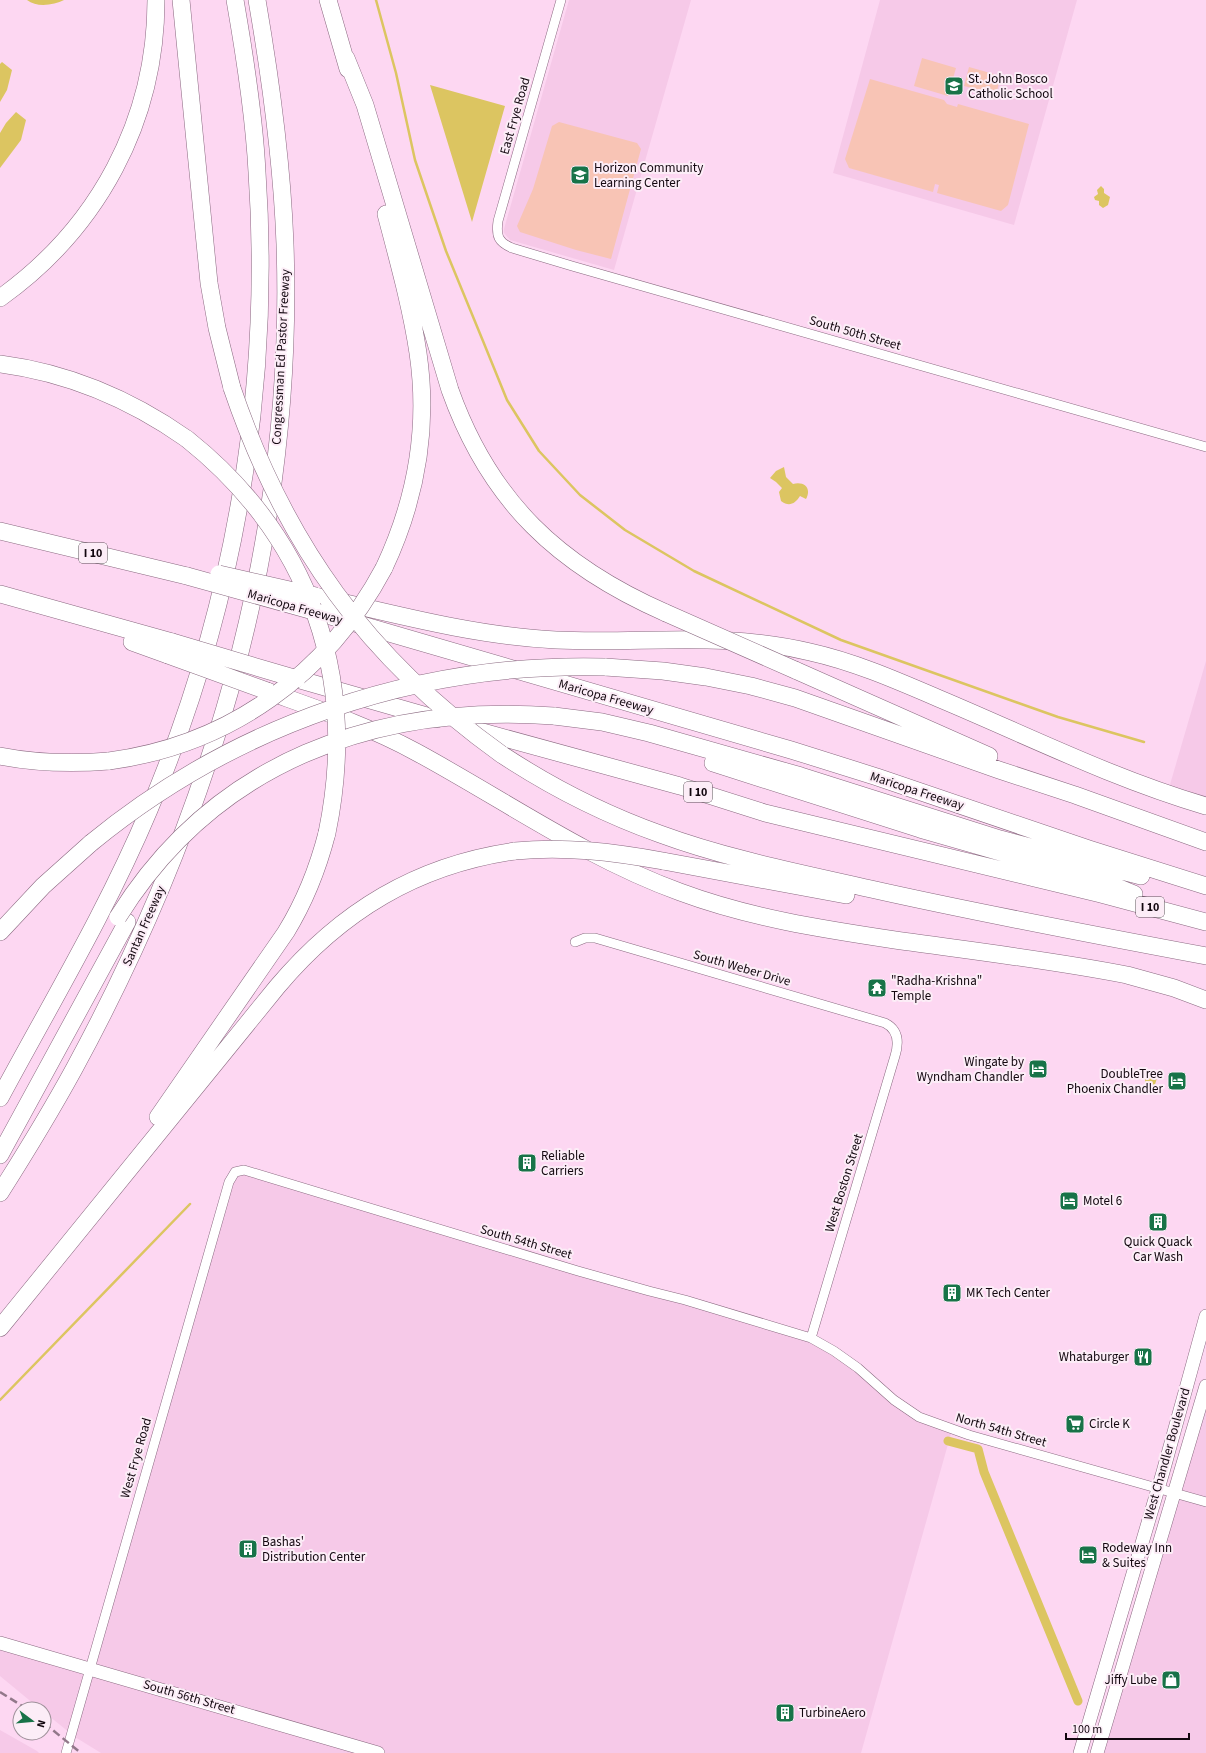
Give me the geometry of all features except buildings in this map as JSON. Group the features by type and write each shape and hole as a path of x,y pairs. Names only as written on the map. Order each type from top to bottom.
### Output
{"highway":[{"path":"0,298 36,270 69,237 96,201 119,161 137,118 149,76 154,41 156,0"},
{"path":"181,0 209,283 217,328 232,388 250,439 273,490 295,531 329,584 374,642 406,675 447,712 501,754 540,778 587,804 625,821 676,840 740,858 822,878 1034,924 1206,956"},
{"name":"Congressman Ed Pastor Freeway","path":"0,1098 99,915 148,814 185,715 216,614 235,528 246,469 256,379 260,319 260,229 257,168 249,87 235,0"},
{"name":"Congressman Ed Pastor Freeway","path":"244,640 259,574 274,477 282,393 285,326 285,244 279,155 272,95 257,0"},
{"path":"0,756 33,762 53,763 109,761 162,750 202,736 238,719 275,696 310,667 340,636 363,603 384,568 403,522 416,475 421,428 421,382 418,353 406,296 346,58 328,0"},
{"path":"346,58 364,105 450,390 460,418 481,457 514,505 534,527 580,566 610,586 666,613 1075,795"},
{"path":"0,364 44,372 96,388 146,412 187,439 208,456 237,484 264,518 296,569 319,624 334,686 337,729 335,783 327,833 310,883 286,932 130,1157 99,1206"},
{"name":"Maricopa Freeway","path":"0,531 100,555 188,572 318,605 798,753 1206,888"},
{"path":"0,594 170,649 267,691 351,722 400,744 599,856 646,879 701,900 745,913 804,926 1128,975 1174,988 1206,1000"},
{"path":"318,605 510,636 583,641 721,639 774,645 811,652 887,677 1101,770 1157,791 1206,806"},
{"name":"Santan Freeway","path":"0,1193 73,1071 101,1018 143,931 206,772 228,702 244,640"},
{"name":"I 10","path":"170,649 297,679 568,757 680,786 765,813 1202,920"},
{"path":"0,932 43,886 91,843 148,800 213,760 279,728 337,706 394,689 465,675 533,668 605,667 656,670 699,676 780,693 847,715 1206,842"},
{"path":"0,1135 149,873 177,841 214,807 247,784 281,764 317,748 362,733 405,723 458,716 506,714 542,715 594,720 649,732 1014,843 1122,872 1206,888"},
{"path":"0,1155 123,920 166,868 206,827 254,791 297,768 350,747 416,731 485,724 554,726 607,733 661,746 927,831 1105,882 1202,920"},
{"path":"0,1328 282,981 307,954 328,934 377,899 417,878 472,859 515,851 562,848 591,850 662,861 975,918 1034,924"}],"main road":[{"name":"West Chandler Boulevard","path":"1080,1753 1158,1488 1206,1316"},
{"name":"West Chandler Boulevard","path":"1097,1753 1206,1386"},
{"name":"South 56th Street","path":"0,1642 378,1753"},
{"path":"1110,1649 1114,1668 1107,1692 1111,1705"}],"street":[{"name":"East Frye Road","path":"500,239 497,232 498,221 561,0"},
{"name":"South 50th Street","path":"500,239 504,245 512,248 1206,447"},
{"name":"South Weber Drive","path":"575,942 585,938 600,940 885,1023 891,1026 897,1036"},
{"name":"West Boston Street","path":"811,1338 896,1056 899,1045 897,1036"},
{"name":"South 54th Street","path":"235,1172 244,1170 578,1271 649,1292 685,1300 811,1338"},
{"name":"West Frye Road","path":"66,1753 227,1189 235,1172"},
{"name":"North 54th Street","path":"811,1338 834,1351 894,1400 919,1417 952,1430 1206,1502"}],"shaded area":[{"path":"27,0 64,0 46,5 40,5 31,3"},
{"name":"Horizon Community Learning Center","path":"569,0 691,0 614,270 510,240 504,233"},
{"name":"St. John Bosco Catholic School","path":"880,0 1077,0 1014,225 833,173"},
{"path":"922,58 956,68 948,96 914,86"},
{"path":"2,62 12,70 7,90 0,102 0,64"},
{"path":"969,67 1001,76 996,94 964,86"},
{"path":"870,79 944,100 947,104 957,107 958,104 1029,124 1008,205 1001,211 937,193 939,185 935,184 933,192 849,168 845,159"},
{"path":"430,85 505,106 472,222"},
{"path":"16,112 26,120 21,140 0,168 0,133 6,123"},
{"path":"559,122 637,143 641,149 611,259 576,250 520,232 517,226 533,189 552,126"},
{"path":"1101,186 1104,189 1104,193 1110,197 1108,205 1103,208 1099,205 1099,201 1095,200 1094,197 1098,194 1097,190"},
{"path":"784,467 786,477 793,484 797,483 806,486 808,495 806,499 800,496 792,504 787,504 781,501 779,492 782,488 770,478 776,471"},
{"path":"1206,661 1206,800 1169,788"},
{"path":"1145,1075 1157,1078 1153,1091 1145,1087"},
{"path":"244,1170 811,1338 894,1400 952,1430 861,1753 101,1753 75,1737 52,1718 52,1701 30,1701 0,1676 0,1643 90,1668 229,1182"},
{"path":"1206,1386 1206,1753 1097,1753"},
{"path":"0,1730 12,1737 12,1741 19,1741 39,1753 0,1753"}],"waterway":[{"path":"376,0 396,73 415,160 446,251 507,400 539,451 580,495 625,530 694,571 841,640 1058,717 1144,742"},
{"path":"0,1400 190,1204"},
{"path":"948,1441 978,1449 984,1472 1078,1701"}],"railway":[{"path":"0,1692 14,1701"},
{"path":"52,1729 81,1753"}],"place":[{"name":"St. John Bosco Catholic School","path":"954,86"},
{"name":"Horizon Community Learning Center","path":"580,175"},
{"name":"\"Radha-Krishna\" Temple","path":"877,988"},
{"name":"Wingate by Wyndham Chandler","path":"1038,1069"},
{"name":"DoubleTree Phoenix Chandler","path":"1177,1081"},
{"name":"Reliable Carriers","path":"527,1163"},
{"name":"Motel 6","path":"1069,1201"},
{"name":"Quick Quack Car Wash","path":"1158,1222"},
{"name":"MK Tech Center","path":"952,1293"},
{"name":"Whataburger","path":"1143,1357"},
{"name":"Circle K","path":"1075,1424"},
{"name":"Bashas' Distribution Center","path":"248,1549"},
{"name":"Rodeway Inn & Suites","path":"1088,1555"},
{"name":"Jiffy Lube","path":"1171,1680"},
{"name":"TurbineAero","path":"785,1713"}]}
